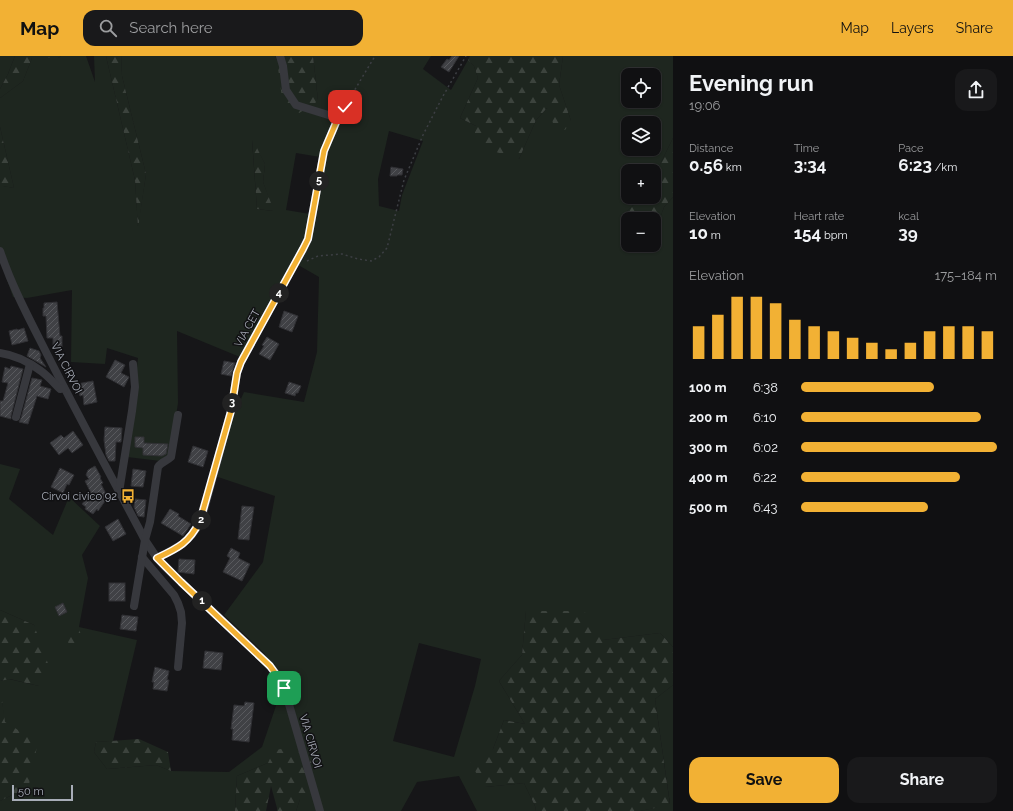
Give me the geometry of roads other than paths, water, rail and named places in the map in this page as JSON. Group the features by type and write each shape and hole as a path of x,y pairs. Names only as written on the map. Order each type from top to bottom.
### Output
{"street":[{"name":"VIA CET","path":"157,558 183,544 192,535 200,521 231,411 237,373 241,362 308,239 324,151 338,118 296,105 286,90 283,66 280,56"},
{"name":"VIA CIRVOI","path":"0,251 18,298 145,540 157,558 256,652 270,666 278,677 284,688 320,811"},
{"path":"0,352 9,354 30,364 42,372 60,389 64,388"},
{"path":"16,417 30,364"},
{"path":"119,492 135,387 133,364"},
{"path":"134,606 145,540 150,522 158,468 159,465 171,457 178,415"},
{"path":"142,557 174,595 181,612 182,623 178,667"}],"place":[{"name":"Cirvoi civico 92","path":"128,496"}]}
